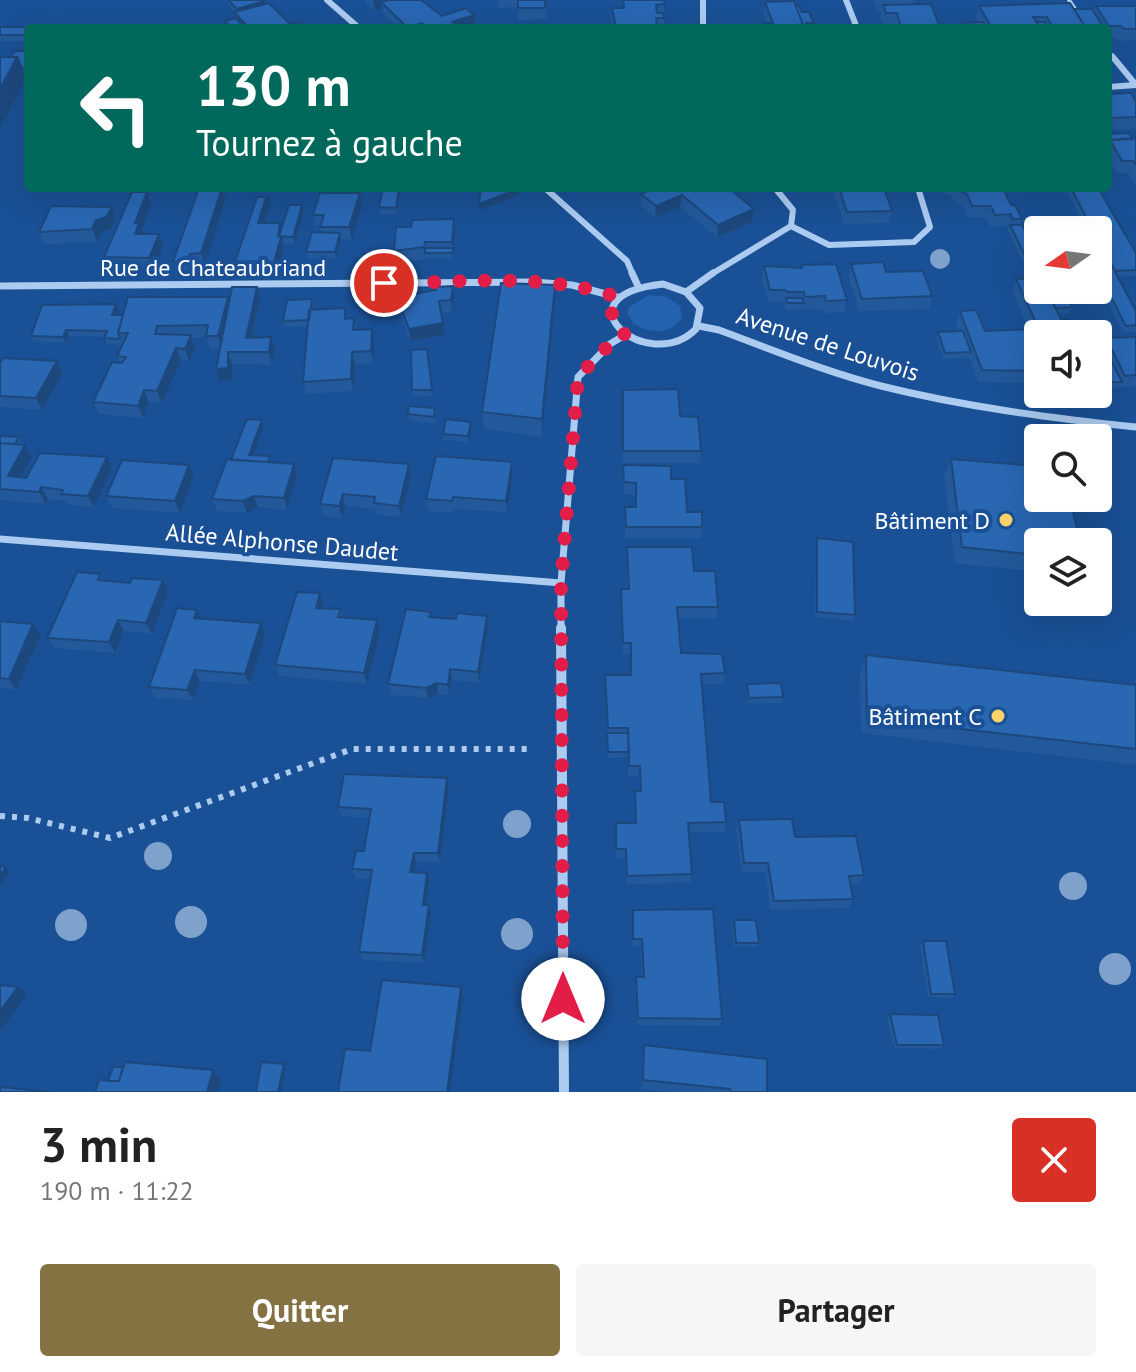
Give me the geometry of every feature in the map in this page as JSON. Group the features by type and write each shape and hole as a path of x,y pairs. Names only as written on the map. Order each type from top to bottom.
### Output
{"street":[{"path":"327,0 354,24"},
{"path":"703,0 703,24"},
{"path":"846,0 855,24"},
{"path":"1112,56 1136,85 1112,87"},
{"path":"549,192 627,261 638,286"},
{"path":"686,292 728,262 791,226 793,210 778,192"},
{"path":"791,226 829,245 914,242 930,227 920,192"},
{"name":"Rue de Chateaubriand","path":"0,286 534,282 572,285 617,297"},
{"path":"663,284 686,292 700,308 699,326 692,334 667,344 638,341 625,335 611,317 617,297 638,286 663,284"},
{"name":"Avenue de Louvois","path":"699,326 892,389 1083,422 1136,427"},
{"path":"564,1092 561,583 578,377 610,344 625,335"},
{"name":"Allée Alphonse Daudet","path":"0,539 561,583"}],"lane":[{"path":"1069,0 1079,15"}],"path":[{"path":"0,816 19,815 85,835 110,838 352,749 381,747 481,752 533,749"}],"shaded area":[{"path":"649,295 667,297 680,306 682,318 677,324 660,331 647,330 634,324 627,313 629,307"}],"building":[{"path":"228,0 262,0 264,1 237,9"},
{"path":"421,0 442,16 466,8 474,15 452,22 454,24 404,24 381,2"},
{"path":"518,0 545,0 545,8 518,8"},
{"path":"623,0 664,0 665,4 656,5 657,13 663,13 664,18 656,18 657,24 615,24 612,8 624,8"},
{"path":"794,1 803,24 764,24 773,23 765,2"},
{"path":"269,3 290,24 245,24 234,12"},
{"path":"1070,3 1083,24 1051,24 1047,17 1033,17 1038,24 989,24 979,6"},
{"path":"931,4 938,24 900,24 897,13 886,13 883,5"},
{"path":"796,6 802,12 809,12 814,23 803,24"},
{"path":"1096,6 1136,6 1136,29 1108,24"},
{"path":"1074,9 1092,9 1101,24 1083,24"},
{"path":"236,18 241,24 228,24 225,21"},
{"path":"0,27 24,27 24,35 0,35"},
{"path":"14,51 24,51 24,68 17,57 11,57"},
{"path":"0,57 17,57 0,89"},
{"path":"1131,93 1136,102 1136,117 1112,118 1112,94"},
{"path":"1129,133 1132,139 1112,140 1112,134"},
{"path":"1136,138 1136,165 1133,161 1122,161 1112,140"},
{"path":"132,192 147,192 135,223 139,223 135,234 159,234 149,258 104,257"},
{"path":"198,192 221,192 201,253 190,254 187,262 173,262"},
{"path":"382,192 399,192 396,208 379,207"},
{"path":"480,192 510,192 479,204"},
{"path":"734,192 754,209 718,225 682,195 656,206 641,194"},
{"path":"840,192 885,192 892,211 847,212"},
{"path":"962,192 1005,192 1022,219 1012,219 1011,214 995,215 991,206 972,206 967,194"},
{"path":"1073,192 1100,192 1136,253 1136,270 1115,271 1112,265 1112,216 1085,216"},
{"path":"320,193 360,193 349,227 320,227 324,215 313,215"},
{"path":"257,197 266,197 258,223 280,223 278,236 281,237 274,262 235,262"},
{"path":"289,205 302,205 293,237 279,236"},
{"path":"51,206 112,207 106,217 96,220 92,229 39,232"},
{"path":"454,219 452,242 425,242 424,247 394,251 396,227 411,227 412,220"},
{"path":"1010,225 1022,225 1024,229 1024,254"},
{"path":"312,232 340,233 335,252 306,252"},
{"path":"425,248 453,248 453,253 425,253"},
{"path":"883,262 886,272 923,271 932,296 862,299 851,264"},
{"path":"836,264 847,300 826,301 825,296 805,297 804,292 770,290 764,266 802,268 802,265"},
{"path":"1112,268 1136,311 1136,325 1126,326 1112,299"},
{"path":"1016,279 1024,279 1024,296"},
{"path":"501,283 555,285 542,419 482,412"},
{"path":"453,286 451,300 439,301 443,323 409,329 397,297 436,290 435,287"},
{"path":"232,287 257,287 246,338 271,337 269,352 228,352 228,368 216,369"},
{"path":"128,297 228,297 218,336 206,336 208,325 157,326 155,334 191,335 185,349 176,348 157,391 144,390 138,406 93,402 112,362 122,363 126,357 117,356 128,333 118,333"},
{"path":"786,298 802,298 804,303 787,303"},
{"path":"312,299 309,320 283,321 287,300"},
{"path":"116,304 112,315 123,315 118,333 120,339 104,338 107,331 66,330 63,337 31,336 42,305"},
{"path":"1028,304 1054,304 1061,320 1035,320"},
{"path":"1053,304 1071,304 1072,307 1055,308"},
{"path":"345,308 345,319 354,318 353,330 372,329 371,351 352,352 351,379 303,382 309,310"},
{"path":"976,310 985,331 1024,330 1024,371 982,370 960,311"},
{"path":"963,331 971,352 945,353 938,332"},
{"path":"1136,337 1136,375 1125,376 1112,350 1112,338"},
{"path":"427,349 432,390 412,390 411,350"},
{"path":"3,358 57,361 36,398 0,396 0,363"},
{"path":"1112,362 1122,382 1112,382"},
{"path":"678,389 680,416 698,417 701,451 623,451 623,390"},
{"path":"409,406 435,408 434,417 408,414"},
{"path":"247,419 262,420 249,455 270,456 268,462 231,460"},
{"path":"446,419 471,422 468,436 443,434"},
{"path":"0,436 19,437 15,444 0,443"},
{"path":"0,443 25,445 8,476 26,478 40,453 107,457 88,496 61,494 63,490 41,487 39,492 0,489"},
{"path":"436,456 512,462 506,501 453,497 452,501 426,499"},
{"path":"333,458 409,464 399,506 374,503 375,497 343,494 339,506 320,504"},
{"path":"227,459 294,464 284,498 254,496 243,501 212,499"},
{"name":"Bâtiment D","path":"951,459 1024,465 1024,512 1073,512 1077,528 1024,528 1024,554 962,547"},
{"path":"122,460 189,465 175,501 106,496"},
{"path":"623,465 671,466 671,479 685,479 687,512 702,512 702,527 626,527 625,507 636,507 636,483 624,482"},
{"path":"817,538 853,542 855,615 817,612"},
{"path":"627,547 692,547 694,571 715,571 718,607 677,607 681,653 722,654 725,673 701,674 711,802 724,802 726,822 688,823 692,874 627,876 626,849 616,849 616,823 636,823 635,791 641,791 640,766 629,766 628,728 608,728 605,675 631,675 631,643 623,643 621,589 629,589"},
{"path":"77,572 100,574 98,580 130,583 132,578 163,580 146,623 118,620 109,642 47,638"},
{"path":"297,592 320,593 316,608 341,609 338,617 377,620 364,673 275,665"},
{"path":"177,608 197,610 194,618 261,623 245,674 195,670 187,690 149,687"},
{"path":"406,609 431,612 429,617 456,619 457,613 487,616 478,672 450,669 448,685 437,683 426,688 388,684"},
{"path":"0,621 33,624 9,679 0,678"},
{"name":"Bâtiment C","path":"866,655 1136,685 1136,749 867,718"},
{"path":"781,683 783,697 749,698 747,684"},
{"path":"607,733 628,733 629,752 608,752"},
{"path":"344,774 447,778 438,853 414,853 410,872 427,873 423,905 429,905 422,955 359,952 372,870 352,869 356,851 364,851 371,809 338,807"},
{"path":"792,819 795,837 856,836 864,875 849,876 853,899 774,901 768,863 744,863 739,820"},
{"path":"713,909 722,1019 638,1018 636,977 644,977 642,939 633,939 633,910"},
{"path":"734,920 756,920 759,943 736,943"},
{"path":"923,941 946,941 955,994 931,994"},
{"path":"382,980 461,987 447,1092 338,1092 345,1049 370,1051"},
{"path":"0,985 18,987 0,1011"},
{"path":"890,1014 938,1015 944,1045 897,1045"},
{"path":"644,1045 767,1059 767,1092 731,1092 730,1089 643,1080"},
{"path":"125,1062 213,1070 207,1092 95,1092 99,1080 119,1081"},
{"path":"261,1062 284,1064 278,1092 256,1092"},
{"path":"113,1067 123,1067 119,1081 108,1081"},
{"path":"0,1087 50,1092 0,1092"}],"place":[{"name":"Bâtiment D","path":"1006,520"},
{"name":"Bâtiment C","path":"998,716"}],"route":[{"path":"384,283 534,282 572,285 617,297 611,317 625,335 610,344 578,377 561,583 563,999"}]}
